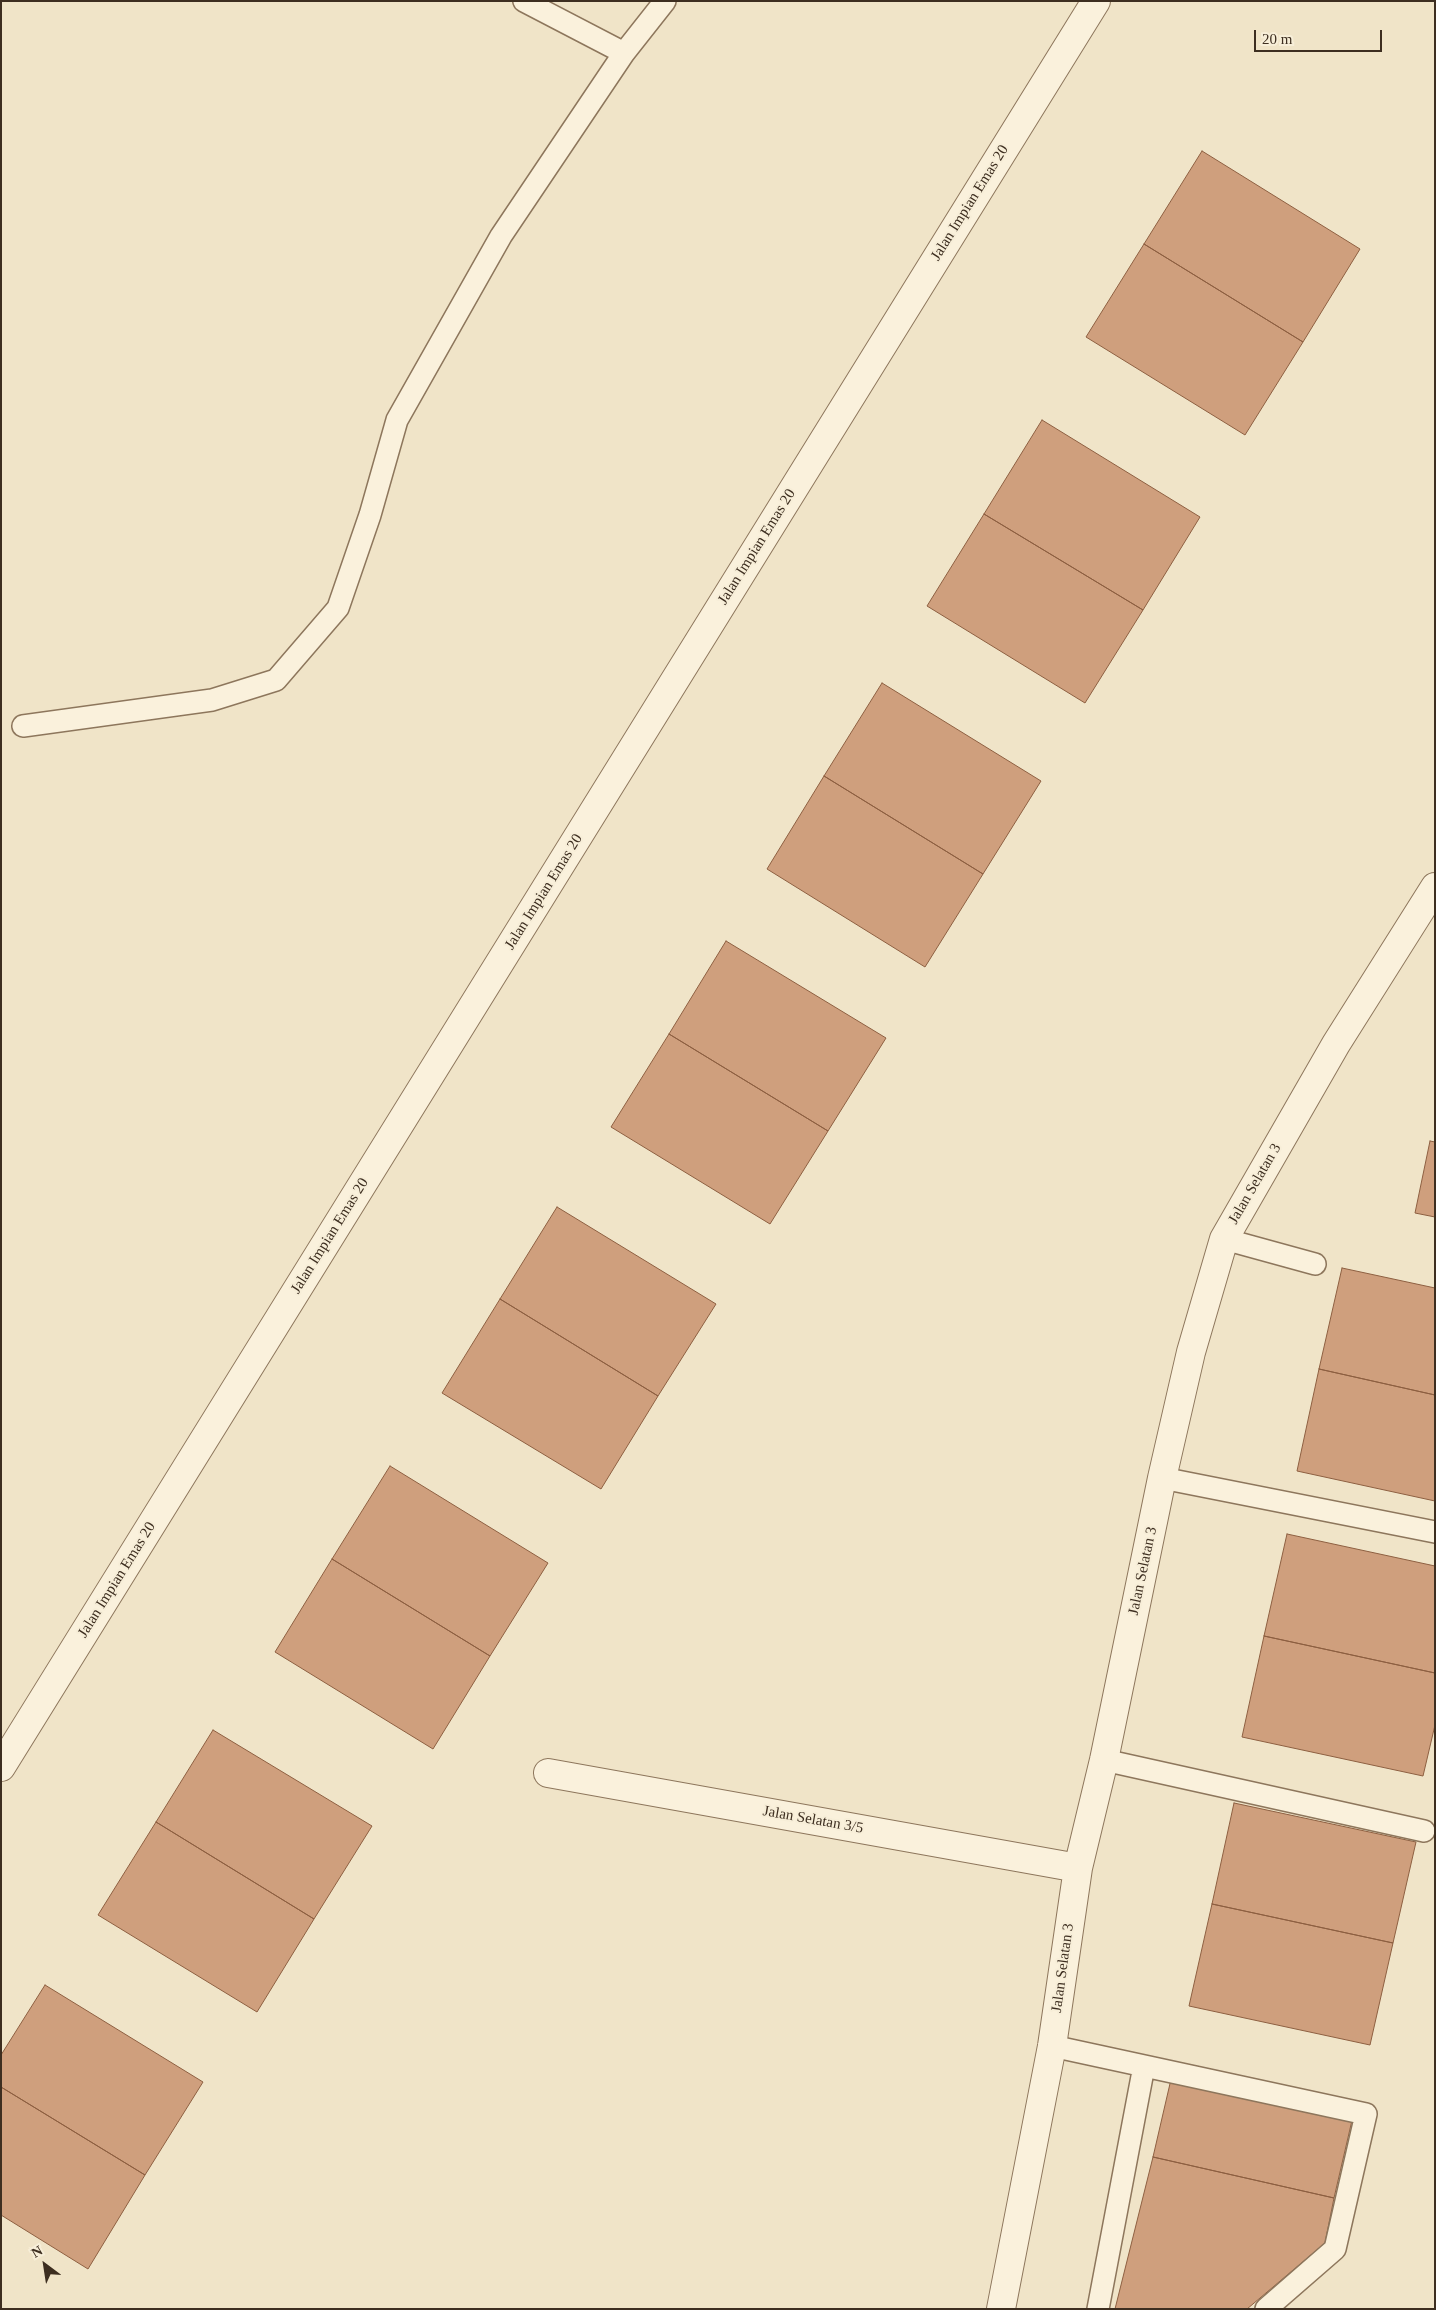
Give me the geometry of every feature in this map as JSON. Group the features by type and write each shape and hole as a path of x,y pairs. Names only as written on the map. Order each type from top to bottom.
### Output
{"street":[{"name":"Jalan Impian Emas 20","path":"1,1768 1091,9"},
{"name":"Jalan Selatan 3","path":"1001,2309 1052,2046 1078,1868 1104,1760 1162,1478 1191,1352 1224,1239 1336,1044 1435,887"},
{"name":"Jalan Selatan 3/5","path":"548,1773 1078,1868"}],"lane":[{"path":"524,1 624,54"},
{"path":"23,726 212,700 276,680 338,608 370,515 398,420 501,236 624,54 665,1"},
{"path":"1224,1239 1315,1264"},
{"path":"1162,1478 1435,1532"},
{"path":"1104,1760 1424,1831"},
{"path":"1052,2046 1366,2114 1335,2249 1266,2309"},
{"path":"1098,2309 1144,2066"}],"building":[{"path":"1202,151 1360,249 1303,342 1144,244"},
{"path":"1144,244 1303,342 1245,435 1086,337"},
{"path":"1042,420 1200,517 1143,610 984,514"},
{"path":"984,514 1143,610 1085,703 927,606"},
{"path":"882,683 1041,781 983,874 824,776"},
{"path":"824,776 983,874 925,967 767,869"},
{"path":"726,941 886,1038 828,1131 669,1034"},
{"path":"669,1034 828,1131 770,1224 611,1127"},
{"path":"1430,1141 1435,1142 1435,1217 1415,1213"},
{"path":"557,1207 716,1304 658,1396 500,1299"},
{"path":"1342,1268 1435,1288 1435,1395 1319,1369"},
{"path":"500,1299 658,1396 601,1489 442,1393"},
{"path":"1319,1369 1435,1395 1435,1501 1297,1471"},
{"path":"390,1466 548,1563 490,1656 332,1559"},
{"path":"1287,1534 1435,1566 1435,1673 1264,1636"},
{"path":"332,1559 490,1656 433,1749 275,1652"},
{"path":"1264,1636 1435,1673 1435,1725 1423,1776 1242,1737"},
{"path":"213,1730 372,1826 314,1919 156,1822"},
{"path":"1234,1803 1416,1842 1393,1943 1212,1904"},
{"path":"156,1822 314,1919 257,2012 98,1915"},
{"path":"1212,1904 1393,1943 1370,2045 1189,2006"},
{"path":"45,1985 203,2082 145,2175 1,2087 1,2055"},
{"path":"1172,2075 1353,2116 1334,2198 1153,2157"},
{"path":"1,2087 145,2175 88,2269 1,2215"},
{"path":"1153,2157 1334,2198 1325,2243 1247,2309 1115,2309"}]}
